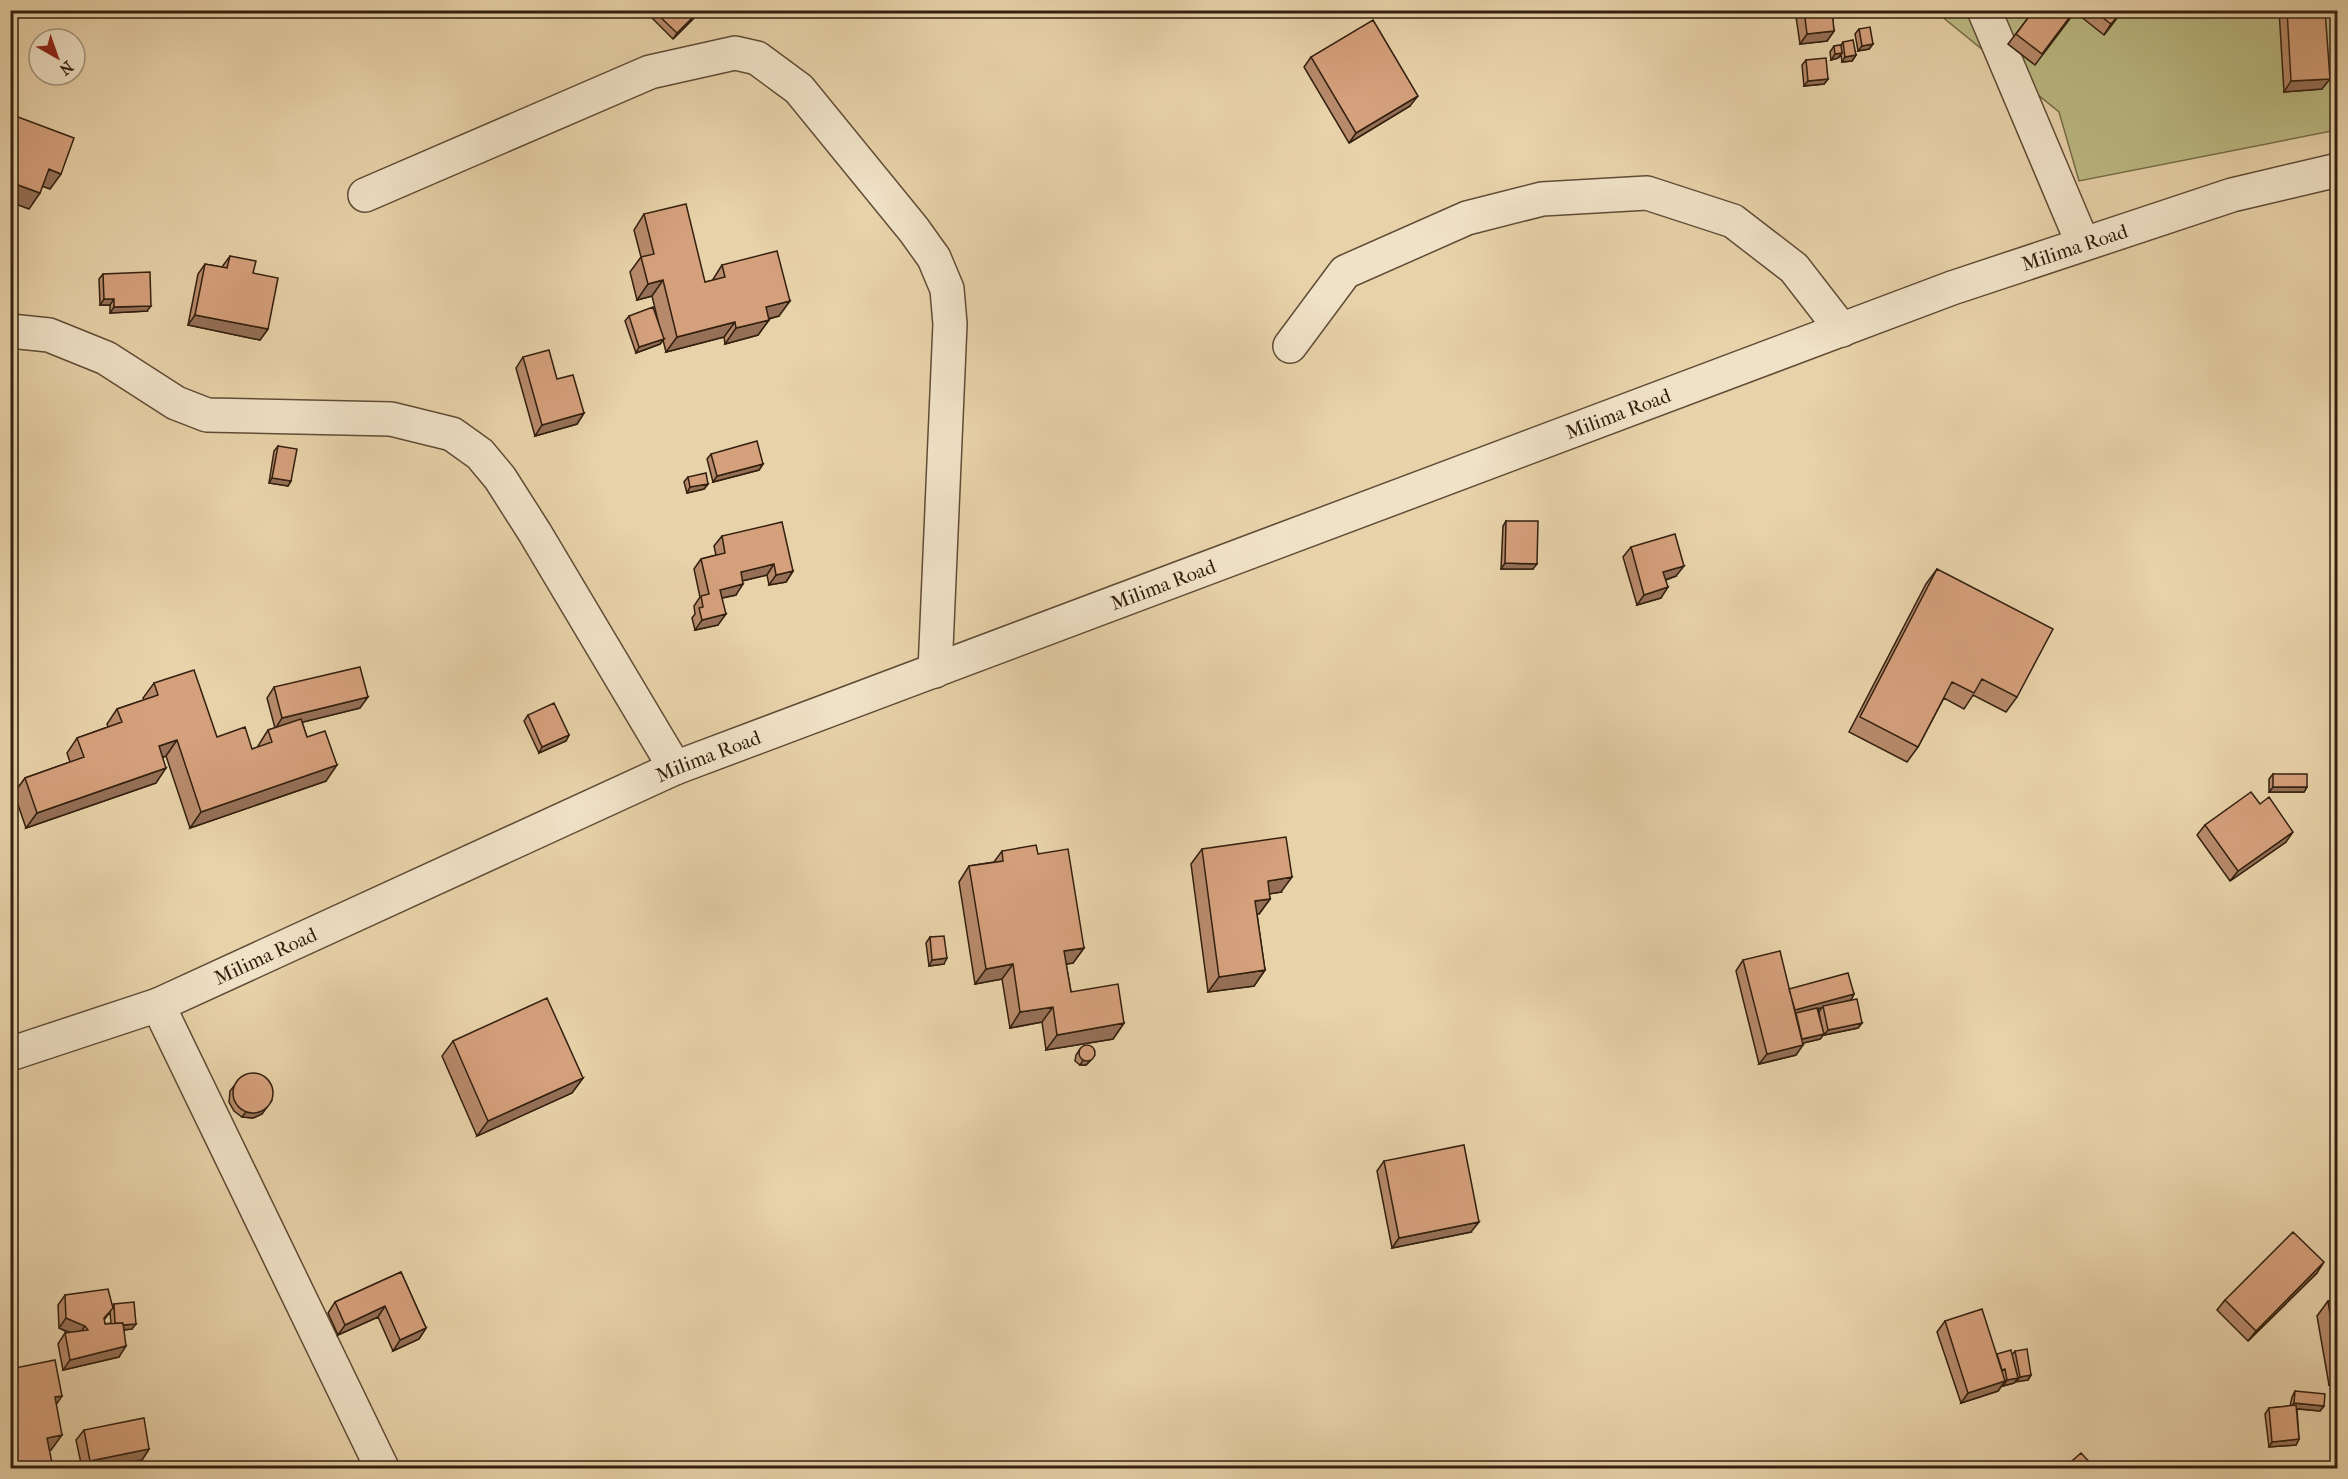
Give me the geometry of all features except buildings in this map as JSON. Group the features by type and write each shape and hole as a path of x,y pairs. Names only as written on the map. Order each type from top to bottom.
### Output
{"street":[{"path":"1984,10 2083,244"},
{"path":"365,195 650,72 699,60 735,53 757,58 799,89 914,230 934,258 947,289 950,324 935,671"},
{"name":"Milima Road","path":"10,1054 158,1005 675,768 1952,288 2232,195 2337,170"},
{"path":"1290,346 1345,272 1467,218 1542,199 1647,193 1733,221 1794,268 1842,330"},
{"path":"10,331 49,335 106,358 176,403 207,415 391,419 452,434 480,454 500,478 675,768"},
{"path":"158,1005 382,1468"}],"shaded area":[{"path":"1935,11 2337,11 2337,130 2079,181 2059,112"}]}
